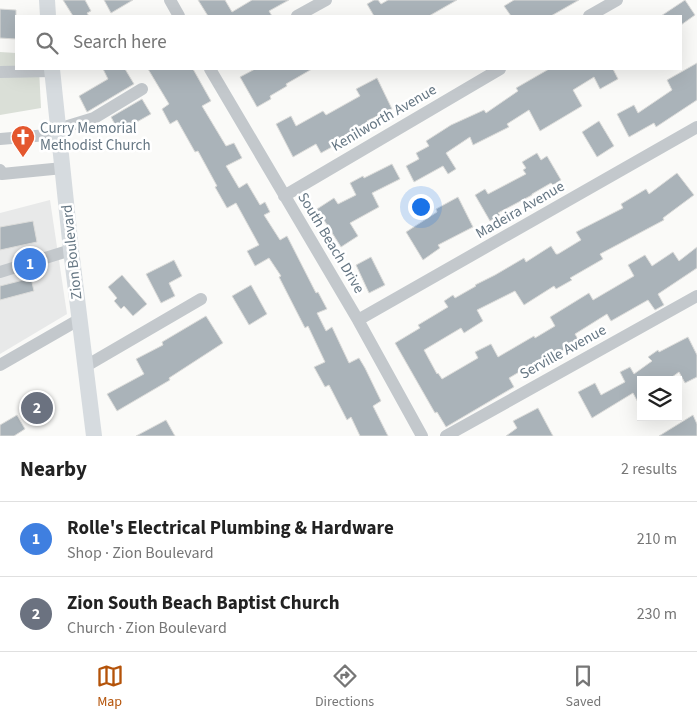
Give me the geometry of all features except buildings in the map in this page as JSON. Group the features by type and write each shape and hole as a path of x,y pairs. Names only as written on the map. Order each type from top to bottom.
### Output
{"main road":[{"path":"47,0 48,15"},
{"name":"Zion Boulevard","path":"52,70 71,250 94,436"}],"street":[{"path":"170,0 178,15"},
{"path":"300,15 326,0"},
{"path":"591,15 617,0"},
{"path":"0,72 52,70"},
{"name":"South Beach Drive","path":"211,70 358,320 422,436"},
{"name":"Kenilworth Avenue","path":"284,196 498,70"},
{"path":"0,139 58,131 94,118 142,88"},
{"name":"Madeira Avenue","path":"358,320 697,127"},
{"path":"0,170 2,174 63,168"},
{"path":"0,272 71,250"},
{"name":"Serville Avenue","path":"446,436 697,296"},
{"path":"86,366 201,299"},
{"path":"0,366 80,319"}],"shaded area":[{"path":"0,52 15,53 15,70 39,70 41,108 0,115"},
{"path":"50,200 67,314 0,354 0,213"}],"place":[{"name":"Curry Memorial Methodist Church","path":"23,158"},
{"name":"Rolle's Electrical Plumbing & Hardware","path":"30,264"},
{"name":"Zion South Beach Baptist Church","path":"37,408"}]}
